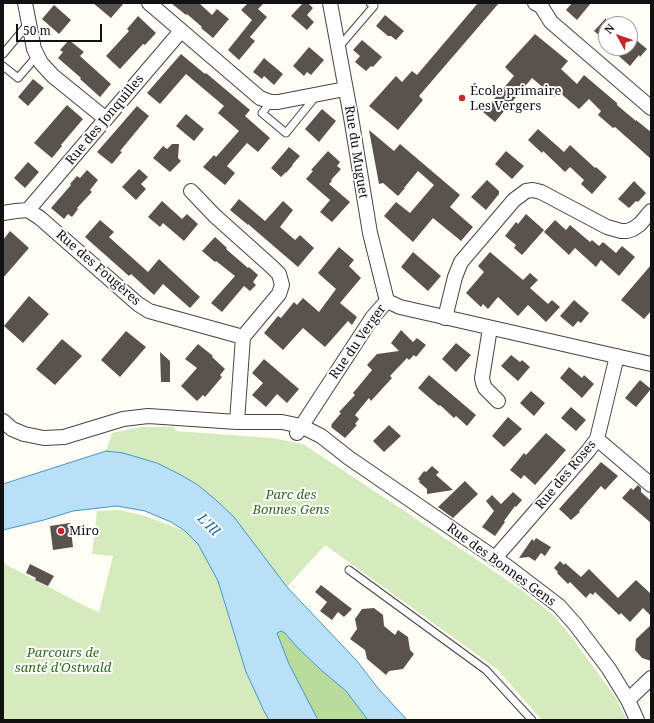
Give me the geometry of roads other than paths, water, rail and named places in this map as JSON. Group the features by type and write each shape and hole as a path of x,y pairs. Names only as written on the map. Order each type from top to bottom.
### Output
{"street":[{"path":"25,3 34,49 46,70 106,119"},
{"path":"148,3 260,98 271,102 278,102 346,89"},
{"name":"Rue du Muguet","path":"330,3 370,233 387,301"},
{"path":"540,4 551,22 651,108"},
{"name":"Rue des Jonquilles","path":"28,210 181,31"},
{"path":"445,318 455,277 461,262 514,200 526,191 533,190 541,192 607,227 621,231 633,229 640,224 651,211"},
{"path":"191,191 215,216 279,274 282,285 279,294 243,336 237,422"},
{"path":"3,213 28,210"},
{"name":"Rue des Fougères","path":"28,210 40,218 138,304 149,311 243,336"},
{"name":"Rue du Verger","path":"299,429 372,318 387,301 400,307 445,318 651,364"},
{"path":"490,328 482,378 485,388 498,401"},
{"name":"Rue des Roses","path":"495,558 597,440 617,356"},
{"name":"Rue des Bonnes Gens","path":"3,421 12,428 24,434 44,438 64,437 123,419 148,416 237,422 299,429 317,443 349,458 495,558 550,599 568,616 609,669 628,700 637,720"},
{"path":"597,440 651,485"},
{"path":"628,700 651,678"}],"lane":[{"path":"338,48 374,6 370,3"},
{"path":"3,54 28,24"},
{"path":"3,66 18,78 37,56"},
{"path":"271,102 262,113 286,133 318,94"},
{"path":"350,570 486,670 532,720"}],"water":[{"name":"L'Ill","path":"106,451 123,453 157,463 198,485 217,501 234,517 287,587 357,661 377,687 407,720 368,720 346,691 321,670 285,633 281,631 277,633 289,664 318,720 269,720 246,672 218,581 198,544 185,531 171,522 145,511 117,506 73,511 3,530 3,484"}],"place":[{"name":"École primaire Les Vergers","path":"462,98"},
{"name":"Miro","path":"61,531"}],"park label":[{"name":"Parc des Bonnes Gens","path":"291,502"},
{"name":"Parcours de santé d'Ostwald","path":"63,660"}]}
